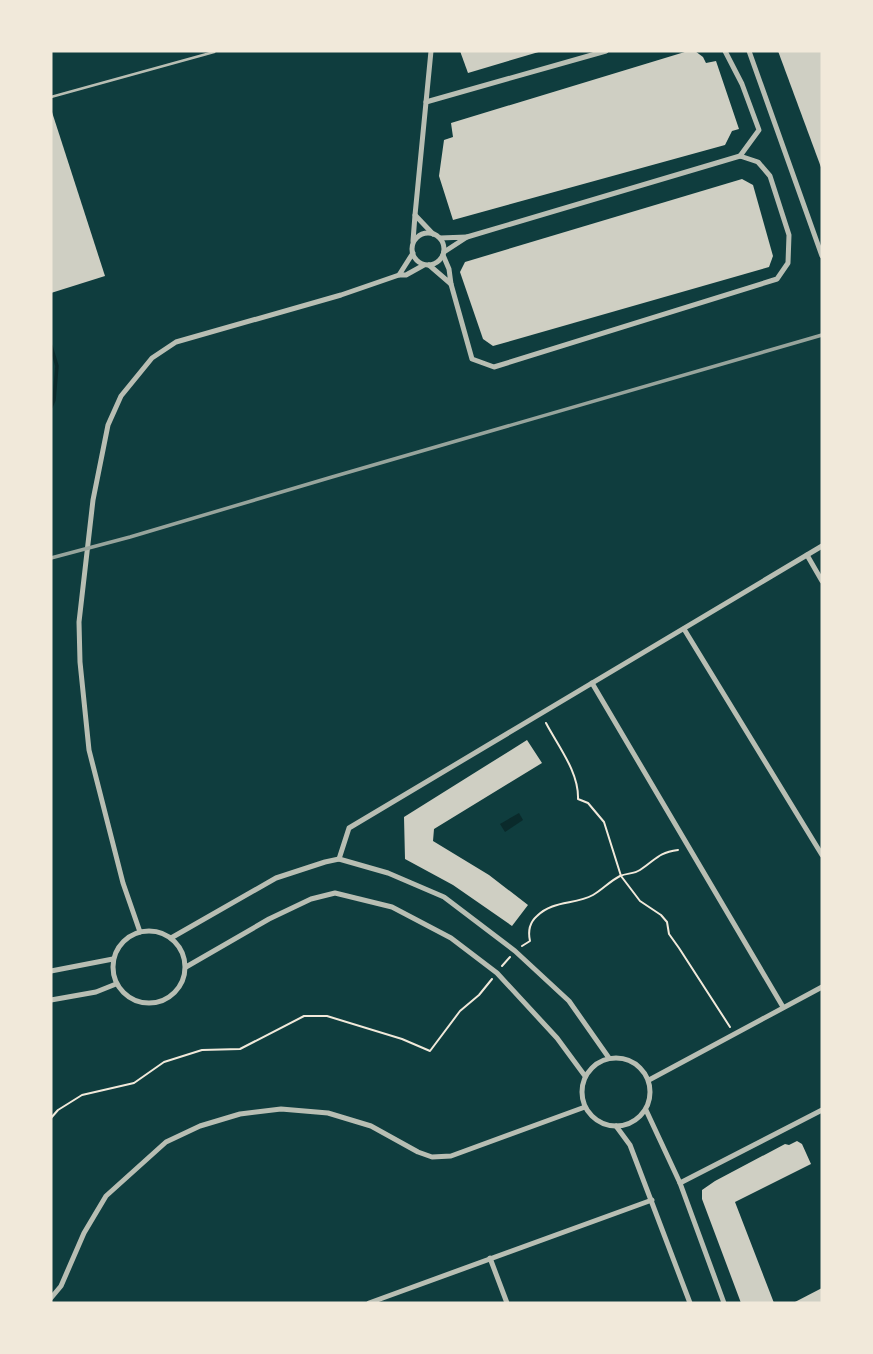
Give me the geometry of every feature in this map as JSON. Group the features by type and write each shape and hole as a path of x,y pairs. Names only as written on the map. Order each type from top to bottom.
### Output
{"street":[{"path":"431,51 413,253 418,262 427,265 451,284"},
{"path":"426,102 606,51"},
{"path":"725,51 742,84 760,130 740,156"},
{"path":"749,51 822,256"},
{"path":"415,215 444,244 451,284 472,359 494,368 777,279 788,263 789,235 769,176 758,162 740,156 467,237 440,238"},
{"path":"413,243 424,234 433,234"},
{"path":"140,932 123,883 89,750 80,662 79,622 93,500 108,425 121,396 152,358 176,342 406,275 438,262 444,253 467,237"},
{"path":"399,275 413,253"},
{"path":"339,859 349,828 822,545"},
{"path":"807,555 822,581"},
{"path":"684,629 822,855"},
{"path":"592,683 783,1007"},
{"path":"171,938 276,878 339,859 388,873 444,897 515,951 569,1001 609,1058"},
{"path":"186,967 269,919 311,899 335,893 392,908 451,938 497,973 557,1038 585,1076"},
{"path":"140,932 160,932 171,938 179,946 186,967 178,990 158,1003 146,1004 134,1001 124,994 113,976 113,959 118,948 126,939 140,932"},
{"path":"51,971 113,959"},
{"path":"51,1000 96,992 116,984"},
{"path":"649,1080 822,987"},
{"path":"609,1058 629,1059 644,1071 649,1080 650,1100 646,1110 638,1119 628,1124 616,1126 598,1121 585,1107 582,1097 585,1076 599,1061 609,1058"},
{"path":"51,1298 61,1286 84,1233 106,1196 166,1142 200,1126 240,1114 282,1109 328,1113 371,1126 432,1157 451,1156 585,1107"},
{"path":"646,1110 680,1183 724,1303"},
{"path":"680,1183 822,1110"},
{"path":"616,1126 630,1145 690,1303"},
{"path":"369,1303 652,1200"},
{"path":"490,1258 507,1303"}],"lane":[{"path":"51,97 215,51"}],"path":[{"path":"540,714 573,774 579,788 578,799 588,803 604,822 621,876 640,901 667,922 673,941 734,1034"},
{"path":"51,1118 58,1110 82,1095 134,1083 164,1062 202,1050 240,1049 304,1016 327,1016 402,1039 430,1051 460,1011 480,995 515,951 530,941 528,933 532,921 539,914 561,903 592,896 621,876 634,873 665,852 688,845"}],"water":[{"path":"519,813 523,820 505,832 500,824"}],"building":[{"path":"460,51 542,51 468,73"},
{"path":"695,51 706,63 716,61 739,129 732,131 725,145 453,220 439,176 444,140 453,137 451,123"},
{"path":"778,51 822,51 822,170"},
{"path":"51,109 105,276 51,293"},
{"path":"742,179 753,185 773,256 769,267 493,346 483,339 460,272 465,262"},
{"path":"527,740 542,763 434,829 433,841 489,875 528,905 512,926 453,885 405,859 404,817"},
{"path":"797,1141 802,1144 811,1164 735,1202 774,1303 741,1303 702,1199 702,1190 785,1144"},
{"path":"822,1288 822,1303 793,1303"}],"waterway":[{"path":"51,346 57,366 51,407"}],"railway":[{"path":"51,558 822,335"}]}
